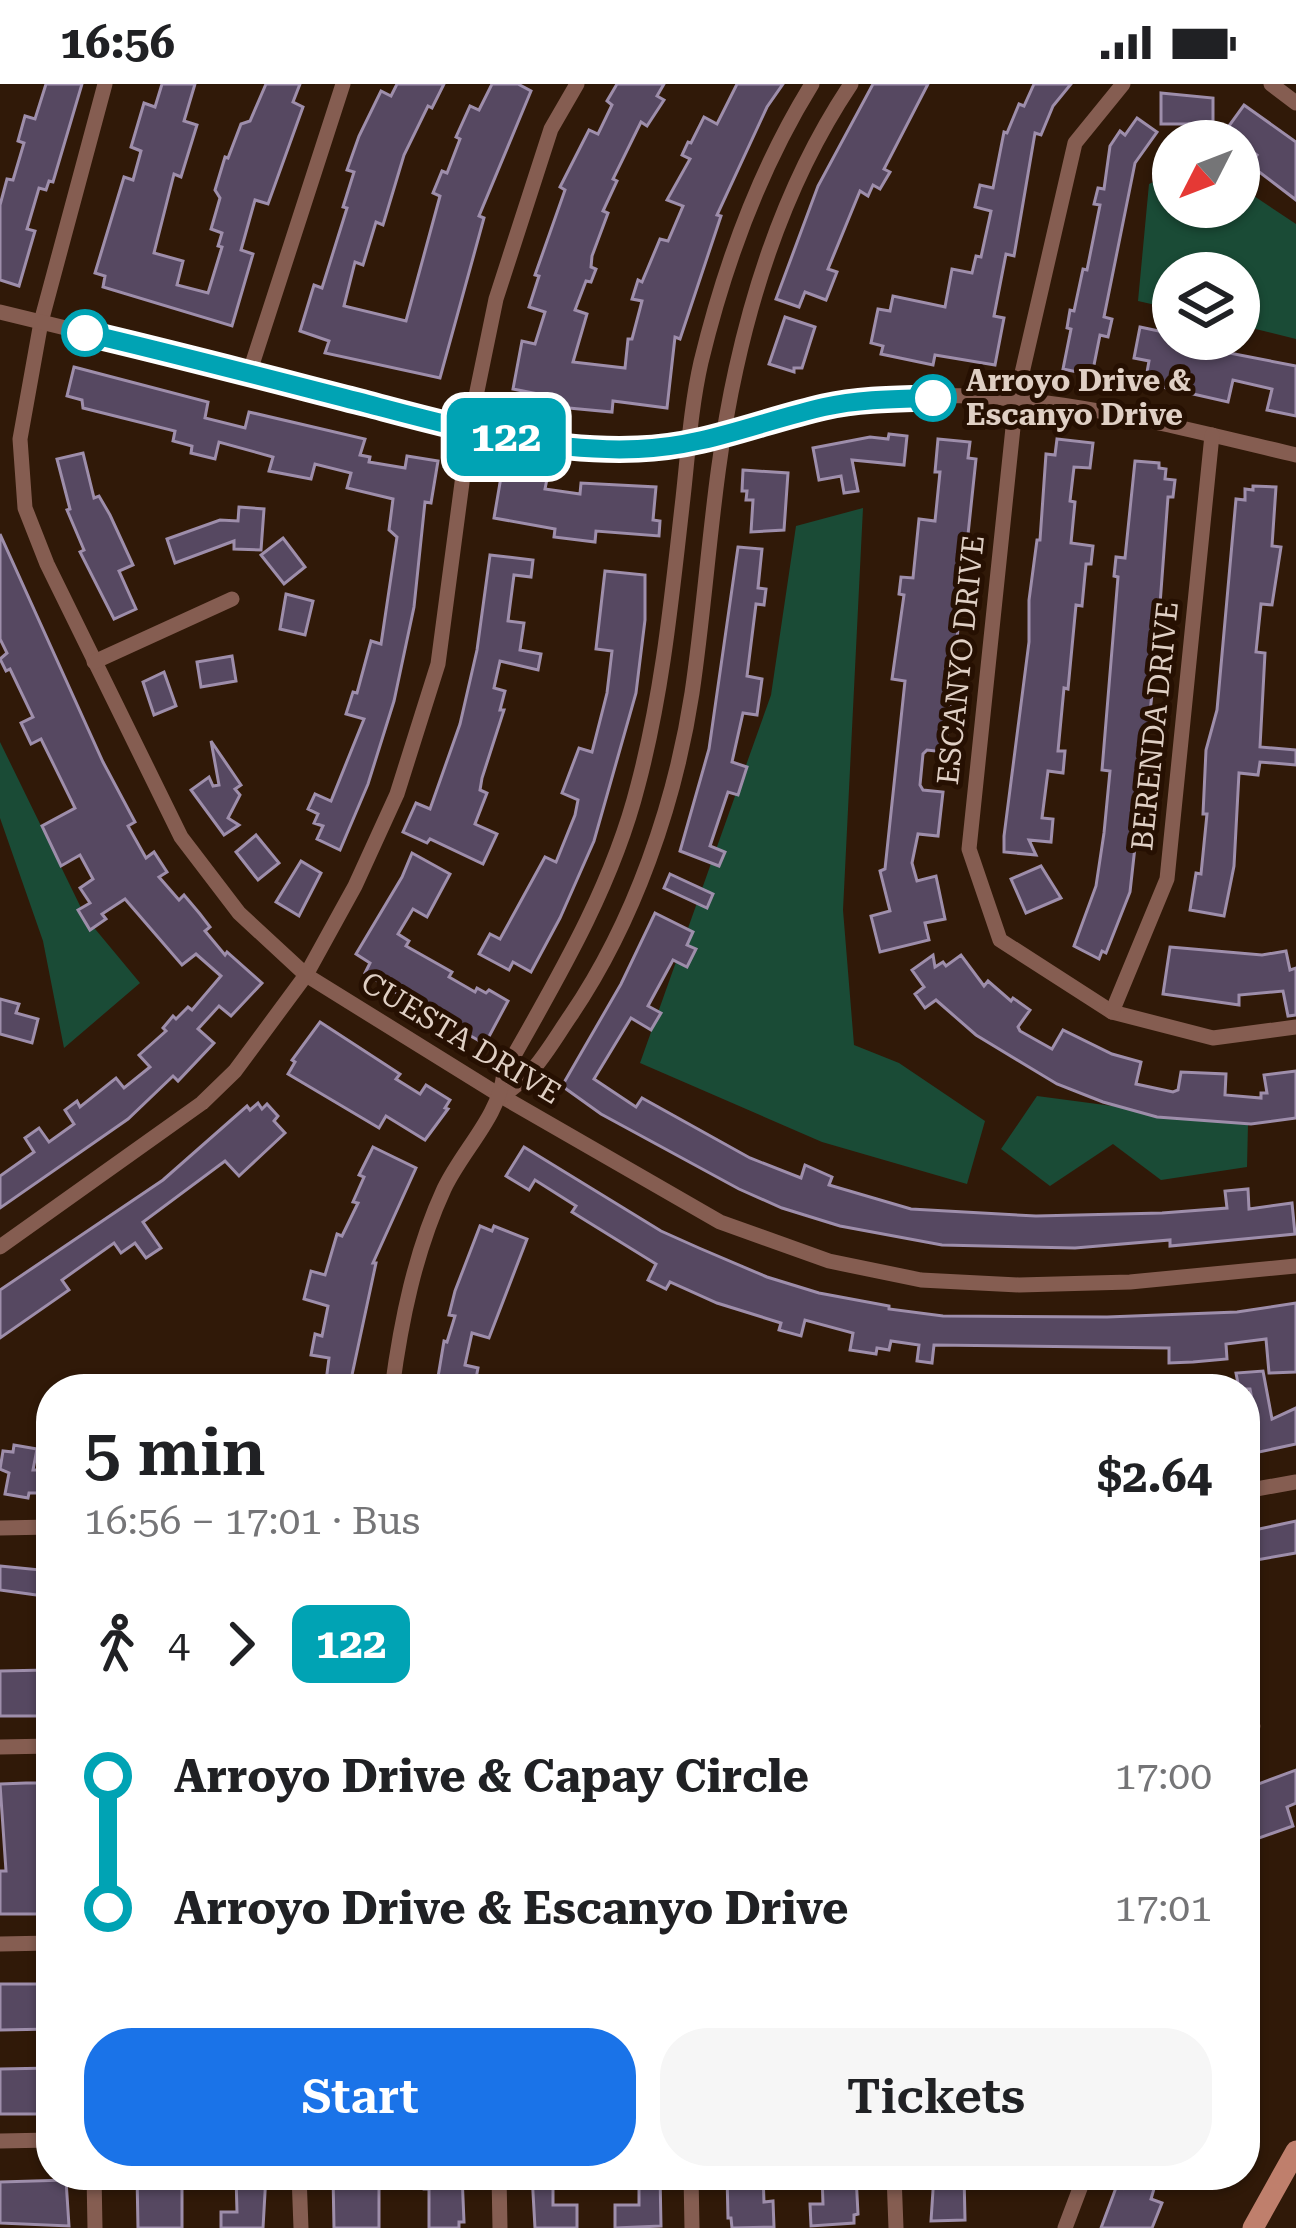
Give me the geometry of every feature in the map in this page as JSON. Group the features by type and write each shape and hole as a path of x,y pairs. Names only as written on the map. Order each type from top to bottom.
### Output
{"main road":[{"path":"1253,2228 1296,2151"}],"street":[{"name":"CUESTA DRIVE","path":"105,84 41,322 20,439 25,508 94,662 181,836 239,913 306,975 501,1096 720,1222 829,1261 921,1280 1019,1285 1130,1282 1296,1265"},
{"path":"249,374 344,84"},
{"path":"0,1247 202,1103 235,1071 306,975 356,886 397,794 438,664 469,430 496,299 551,129 577,84"},
{"path":"394,1374 403,1308 444,1189 501,1096 504,1073 574,949 638,788 665,659 700,365 743,227 812,84"},
{"path":"501,1096 526,1081 603,963 669,802 692,697 722,436 749,309 802,171 851,84"},
{"name":"ESCANYO DRIVE","path":"1123,84 1075,143 1016,399 969,849 1000,940 1112,1012 1213,1038 1296,1027"},
{"path":"1271,84 1296,103"},
{"path":"0,313 469,430 581,448 639,449 690,442 871,399 1016,399 1092,409 1296,454"},
{"name":"BERENDA DRIVE","path":"1112,1012 1167,879 1212,435"},
{"path":"94,662 232,599"},
{"path":"1260,1488 1296,1482"},
{"path":"0,1528 36,1527"},
{"path":"0,1747 36,1746"},
{"path":"0,1944 36,1943"},
{"path":"0,2141 36,2140"},
{"path":"94,2190 95,2228"},
{"path":"300,2190 301,2228"},
{"path":"499,2190 500,2228"},
{"path":"691,2190 692,2228"},
{"path":"895,2190 896,2228"},
{"path":"1065,2228 1079,2190"}],"green space":[{"path":"1149,184 1152,228 1260,228 1260,200 1296,224 1296,339 1260,330 1260,252 1152,252 1152,304 1138,301"},
{"path":"863,508 843,910 854,1045 899,1063 985,1121 967,1184 822,1142 640,1063 771,695 796,526"},
{"path":"0,742 86,918 140,983 64,1048 43,941 0,818"},
{"path":"1037,1096 1248,1124 1247,1167 1161,1180 1113,1144 1050,1186 1001,1149"}],"building":[{"path":"46,84 82,84 53,182 49,181 46,190 39,188 27,229 35,231 19,286 0,280 0,205 24,143 18,141 25,116 35,119"},
{"path":"162,84 195,84 184,121 197,125 181,177 174,174 154,253 183,261 177,285 208,293 222,247 218,246 222,233 211,229 225,157 241,124 250,121 266,84 300,84 293,102 303,107 268,204 255,200 241,250 253,254 232,326 103,287 105,276 95,273 124,177 133,180 141,151 131,147 144,103 155,107"},
{"path":"397,84 444,84 404,155 383,225 376,222 363,265 355,262 344,306 406,321 440,196 433,193 442,171 447,173 470,106 479,110 492,84 518,84 531,91 479,216 484,218 440,378 325,353 329,341 300,331 314,285 322,288 347,208 343,207 354,172 347,170 359,136 381,91 391,96"},
{"path":"617,84 664,84 657,96 664,100 647,126 641,122 613,179 617,181 603,211 608,213 592,256 591,267 596,269 575,310 587,314 573,362 625,368 628,339 632,339 642,301 632,299 638,280 642,282 660,239 668,241 683,206 667,200 690,159 682,155 688,142 704,117 717,124 737,84 783,84 767,107 717,215 721,216 680,339 675,337 667,408 613,401 612,412 536,405 538,394 513,389 522,341 535,344 545,312 529,307 539,276 535,275 565,190 560,187 589,130 598,134"},
{"path":"873,84 928,84 884,169 890,172 880,189 873,185 868,196 860,191 828,269 837,272 826,300 805,292 799,307 776,299 818,186"},
{"path":"1034,84 1071,84 1053,106 1041,135 1035,133 1014,256 1006,254 994,316 1004,318 995,365 935,355 933,365 881,354 883,346 871,343 878,309 890,311 893,296 945,307 952,269 972,273 976,256 981,257 991,211 975,207 980,185 993,188 1004,132"},
{"path":"1161,93 1213,98 1213,120 1161,120"},
{"path":"1244,105 1296,142 1296,200 1260,173 1260,120 1233,120"},
{"path":"1137,118 1152,128 1152,139 1135,163 1104,317 1112,319 1108,337 1100,335 1092,375 1063,369 1071,329 1067,328 1083,269 1087,270 1100,205 1094,204 1098,188 1104,189 1110,146 1120,131 1125,135"},
{"path":"785,317 815,327 802,368 794,372 769,364"},
{"path":"1140,327 1152,330 1152,360 1260,359 1296,366 1296,416 1267,410 1272,389 1233,380 1228,402 1145,383 1149,361 1134,358"},
{"path":"74,367 208,402 205,418 245,428 249,412 365,439 360,455 370,457 369,462 405,468 407,456 438,461 431,503 425,502 414,607 394,701 368,784 340,850 317,839 323,826 314,823 318,814 308,809 315,794 331,801 364,719 346,714 353,692 357,693 371,641 381,644 397,537 389,530 393,499 347,488 351,473 315,464 311,479 269,471 273,457 219,442 215,459 191,453 192,446 173,441 175,431 83,408 82,400 67,396"},
{"path":"889,434 907,436 904,465 852,460 858,491 844,493 841,476 819,480 813,448 870,437 888,439"},
{"path":"938,439 970,442 968,458 976,459 945,752 927,750 923,754 920,785 923,790 943,792 938,836 918,834 912,863 917,881 936,876 945,919 925,923 929,940 880,952 871,916 890,911 880,871 885,869 905,681 892,679 904,595 899,594 901,577 913,578 919,519 935,521"},
{"path":"1057,439 1093,443 1090,468 1074,467 1070,501 1075,502 1071,543 1093,546 1091,564 1086,564 1082,606 1076,605 1068,689 1064,688 1058,751 1065,751 1063,773 1048,771 1042,818 1053,819 1051,842 1029,840 1036,855 1004,852 1004,836 1029,642 1029,600 1040,540 1046,454 1055,455"},
{"path":"83,453 94,498 99,496 133,565 119,571 136,609 114,619 80,552 84,550 67,510 57,459"},
{"path":"1135,461 1159,463 1159,468 1166,469 1165,479 1175,480 1173,497 1168,497 1130,892 1106,953 1102,951 1099,959 1074,946 1096,886 1104,833 1110,771 1102,770 1118,577 1114,576 1116,557 1125,558"},
{"path":"743,470 788,473 784,530 751,532 753,500 746,500 747,491 742,491"},
{"path":"502,471 547,479 545,489 580,494 581,483 656,487 653,520 660,521 659,536 596,531 595,542 554,537 555,529 494,518"},
{"path":"1253,486 1276,487 1272,546 1281,547 1272,605 1261,604 1256,652 1265,653 1260,747 1296,750 1296,765 1260,762 1258,775 1239,773 1234,866 1224,916 1190,910 1196,873 1201,874 1206,750 1217,710 1236,499 1245,500 1245,489 1253,490"},
{"path":"239,507 264,509 261,550 234,549 234,541 175,563 167,539 220,520 238,521"},
{"path":"0,534 135,822 128,826 146,858 154,852 167,872 159,877 179,900 184,895 225,955 227,952 262,983 231,1016 219,1006 198,1029 214,1043 178,1081 173,1076 128,1119 0,1208 0,1176 34,1152 25,1138 39,1128 49,1142 74,1124 65,1110 77,1101 80,1107 116,1078 124,1088 150,1067 139,1055 166,1031 163,1028 173,1016 176,1019 188,1007 192,1010 221,976 196,954 182,965 125,899 102,914 106,919 90,930 78,910 90,903 80,888 93,879 80,855 61,866 42,826 75,808 41,739 31,744 21,723 33,717 10,669 6,671 0,659 7,653 0,639"},
{"path":"283,538 305,567 284,584 261,555"},
{"path":"738,547 762,549 758,588 766,589 764,605 756,604 747,676 762,679 757,715 743,713 732,762 747,767 738,795 728,792 710,846 725,852 719,866 680,851 709,749"},
{"path":"490,555 533,560 531,577 514,575 508,621 524,623 520,650 541,654 538,670 500,661 494,688 505,691 500,710 504,710 482,778 480,790 487,793 475,824 497,834 483,864 403,832 416,803 430,809 460,724 477,650"},
{"path":"605,571 645,575 636,693 594,841 560,918 531,972 513,962 509,970 479,954 490,934 500,939 545,857 556,862 575,815 578,800 562,793 579,748 592,752 607,693 612,651 596,649"},
{"path":"286,594 313,601 305,635 280,629"},
{"path":"232,656 236,681 201,687 197,662"},
{"path":"164,672 176,706 154,715 143,682"},
{"path":"211,741 241,785 235,789 240,795 228,818 239,825 224,835 191,790 209,777 213,786 219,785"},
{"path":"256,835 279,863 258,880 236,852"},
{"path":"412,853 450,874 427,917 413,909 398,934 409,941 406,946 452,972 449,977 475,992 477,988 489,990 508,1001 485,1044 449,1024 452,1018 423,1002 419,1007 365,973 370,963 356,954"},
{"path":"301,861 321,873 299,916 276,902"},
{"path":"1041,866 1061,898 1026,913 1011,879"},
{"path":"670,874 713,894 707,908 664,888"},
{"path":"655,913 693,932 687,945 696,949 687,967 673,960 648,1006 661,1013 651,1030 631,1018 594,1079 636,1107 642,1098 750,1158 801,1178 805,1165 832,1177 829,1185 911,1209 1036,1216 1162,1213 1227,1208 1225,1191 1248,1189 1249,1209 1292,1203 1295,1234 1170,1246 1170,1240 1075,1248 942,1245 840,1226 739,1189 601,1114 562,1086 621,984"},
{"path":"1170,947 1262,955 1286,951 1290,970 1296,968 1296,1015 1288,1016 1283,991 1239,995 1239,1005 1163,994"},
{"path":"933,955 935,967 943,962 946,966 961,955 984,986 988,981 1030,1010 1020,1031 1052,1049 1063,1030 1112,1054 1141,1062 1136,1084 1173,1092 1178,1090 1181,1072 1226,1074 1225,1095 1261,1098 1261,1093 1267,1093 1264,1075 1296,1071 1296,1118 1251,1124 1157,1117 1057,1084 976,1035 936,1000 925,1008 915,994 924,987 912,970"},
{"path":"0,999 19,1004 16,1013 38,1019 32,1043 0,1034"},
{"path":"320,1022 400,1074 396,1079 420,1094 426,1085 450,1100 425,1140 386,1116 379,1128 288,1074 292,1060"},
{"path":"258,1103 262,1109 267,1104 278,1116 274,1121 285,1133 239,1176 225,1161 143,1222 161,1248 146,1258 135,1243 121,1253 114,1243 62,1280 69,1290 0,1338 0,1290 163,1180 247,1106 250,1110"},
{"path":"373,1147 416,1168 373,1263 352,1374 327,1374 329,1358 311,1355 315,1334 322,1336 328,1306 304,1299 311,1271 325,1275 337,1234 342,1236 358,1203 353,1202 364,1177 359,1175"},
{"path":"524,1147 661,1231 699,1248 767,1277 889,1309 943,1316 1107,1317 1237,1312 1296,1303 1296,1372 1269,1373 1266,1339 1226,1344 1227,1359 1169,1363 1169,1348 934,1345 932,1363 917,1361 919,1345 891,1341 889,1350 877,1348 876,1354 850,1350 853,1333 805,1320 801,1336 779,1330 781,1323 670,1282 666,1289 648,1280 656,1264 572,1212 576,1206 535,1180 529,1190 506,1176"},
{"path":"480,1226 492,1231 494,1226 527,1239 489,1338 472,1333 465,1365 478,1368 477,1374 438,1374 444,1341 455,1316 449,1315"},
{"path":"1263,1371 1272,1419 1296,1408 1296,1444 1260,1452 1260,1374 1236,1373"},
{"path":"14,1445 36,1449 36,1493 29,1493 28,1498 5,1494 9,1473 0,1469 3,1451 13,1452"},
{"path":"1296,1521 1296,1553 1260,1559 1260,1529"},
{"path":"0,1566 36,1570 36,1595 0,1590"},
{"path":"36,1670 36,1716 0,1716 0,1671"},
{"path":"1296,1770 1296,1803 1287,1807 1293,1826 1260,1838 1260,1783"},
{"path":"36,1783 36,1914 0,1914 0,1871 6,1871 0,1784"},
{"path":"0,1984 36,1984 36,2029 0,2030"},
{"path":"36,2068 36,2114 0,2114 0,2069"},
{"path":"36,2181 36,2190 67,2190 69,2226 0,2223 0,2182"},
{"path":"137,2190 182,2190 182,2228 138,2228"},
{"path":"236,2190 265,2190 263,2228 221,2228 221,2212 237,2212"},
{"path":"333,2190 379,2190 379,2228 334,2228"},
{"path":"429,2190 463,2190 464,2222 459,2222 459,2228 429,2228"},
{"path":"533,2190 553,2190 553,2205 577,2205 577,2228 535,2228"},
{"path":"639,2190 660,2190 661,2226 615,2228 615,2205 639,2205"},
{"path":"727,2190 764,2190 764,2202 773,2201 774,2227 732,2228"},
{"path":"823,2190 857,2190 854,2223 811,2226 810,2204 823,2204"},
{"path":"933,2190 964,2190 965,2220 931,2221"},
{"path":"1115,2190 1154,2190 1151,2199 1162,2203 1152,2228 1101,2228"}],"bus line":[{"name":"122","path":"85,333 469,430 581,448 639,449 690,442 822,407 871,399 933,398"}],"place":[{"name":"Arroyo Drive & Escanyo Drive","path":"933,398"}]}
